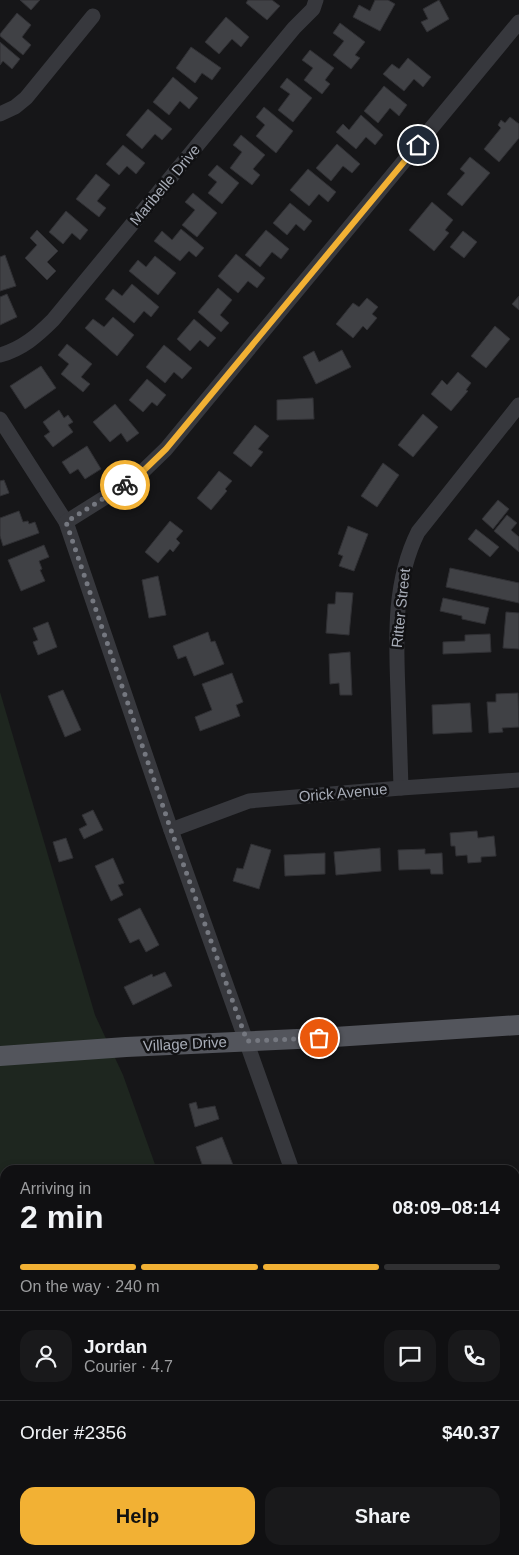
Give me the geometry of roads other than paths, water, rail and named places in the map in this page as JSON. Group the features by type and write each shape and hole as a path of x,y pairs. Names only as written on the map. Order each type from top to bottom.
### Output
{"main road":[{"name":"Village Drive","path":"0,1056 519,1025"}],"street":[{"name":"Maribelle Drive","path":"0,355 10,352 33,339 53,320 294,28 313,10 316,0"},
{"path":"0,114 15,107 26,98 93,16"},
{"path":"66,522 136,478 166,449 519,22"},
{"name":"Ritter Street","path":"401,788 396,633 402,580 412,544 418,532 519,405"},
{"path":"0,419 66,522 171,830 290,1165"},
{"name":"Orick Avenue","path":"171,830 249,801 519,780"}]}
